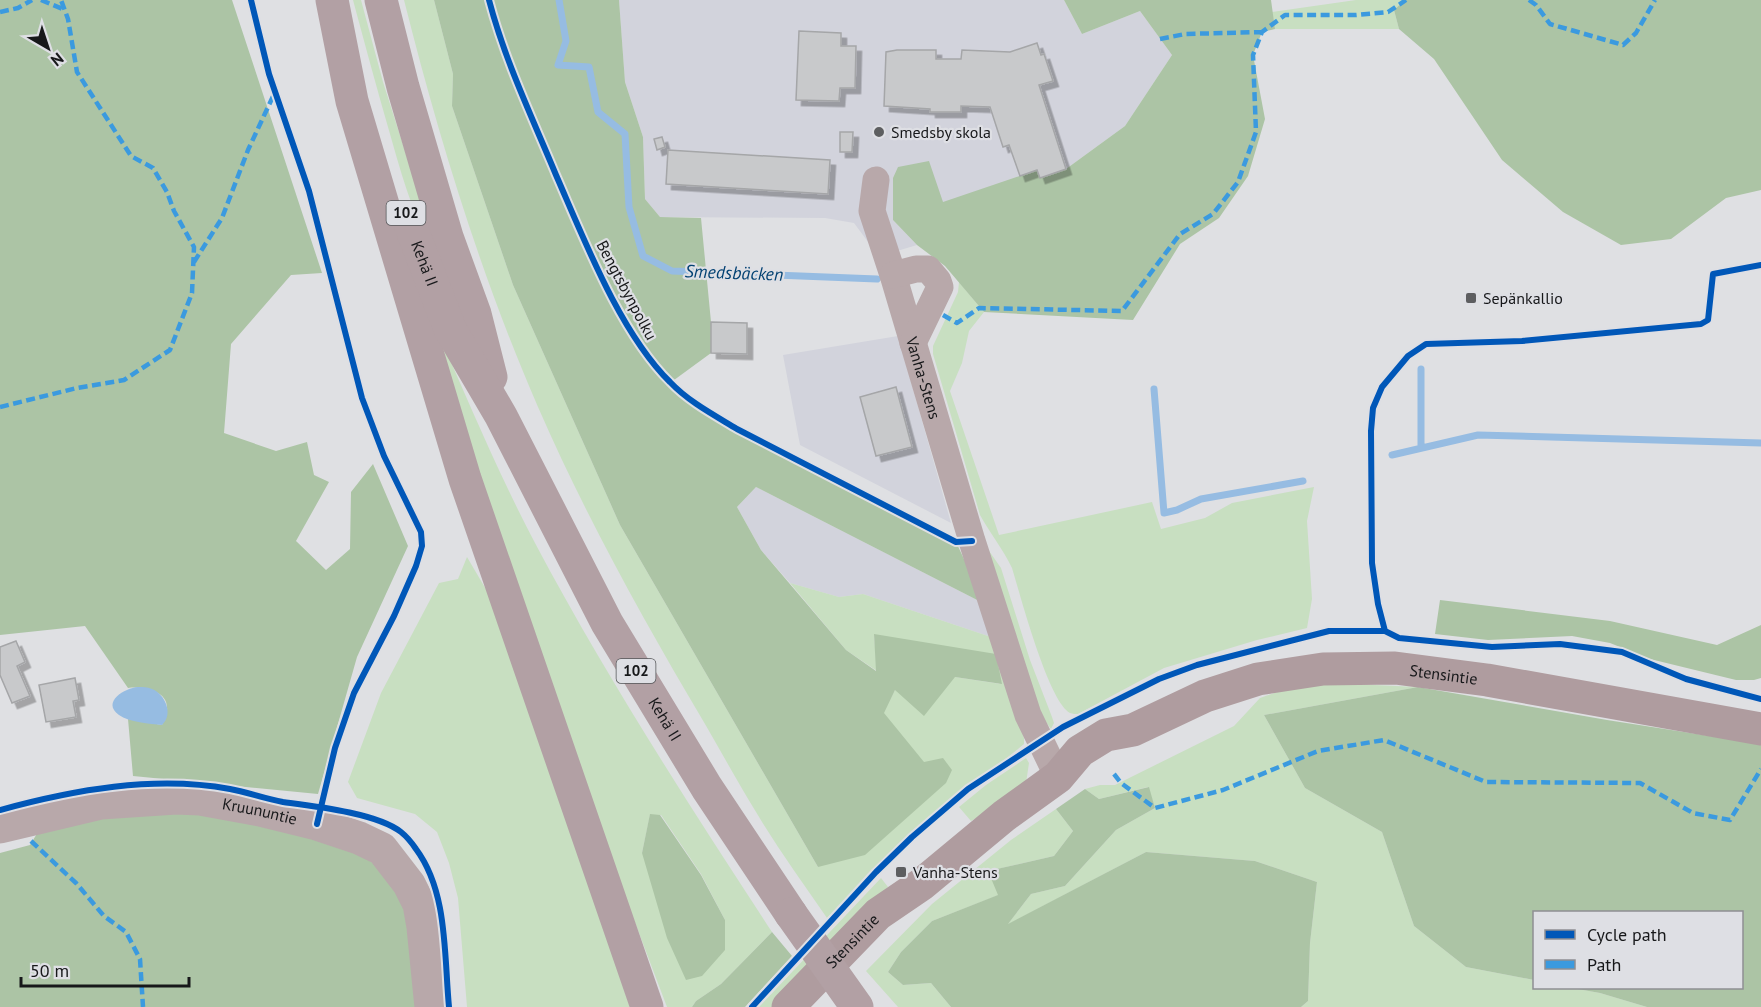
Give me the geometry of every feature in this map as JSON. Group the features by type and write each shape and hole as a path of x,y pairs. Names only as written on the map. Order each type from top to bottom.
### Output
{"highway":[{"name":"Kehä II","path":"333,0 394,180 450,329 501,416 607,623 707,788 791,914 857,1007"},
{"path":"333,0 352,101 465,479 647,1007"},
{"name":"Kehä II","path":"381,0 403,87 447,237 475,314 501,416"}],"main road":[{"name":"Stensintie","path":"788,1007 878,914 922,884 1004,816 1058,777 1080,751 1106,735 1134,730 1205,696 1258,679 1298,672 1345,668 1395,668 1487,680 1761,729"},
{"name":"Stensintie","path":"818,1007 891,927 922,884"}],"street":[{"name":"Vanha-Stens","path":"876,180 872,211 978,562 1020,694 1058,777"},
{"path":"893,275 916,269 928,269 940,287 913,342"},
{"name":"Kruununtie","path":"0,827 101,803 147,798 200,799 317,824 359,838 382,849 409,884 419,904 431,1007"}],"shaded area":[{"name":"Smedsby skola","path":"619,0 1064,0 1082,34 1140,11 1172,55 1125,126 1066,169 1040,178 1037,171 893,220 917,245 887,254 874,250 854,223 825,218 660,217 645,199 643,137 625,82"},
{"path":"898,336 951,523 800,445 783,355"},
{"path":"756,487 985,604 994,638 863,594 839,597 790,583 761,550 737,507"}],"green space":[{"path":"0,0 232,0 322,273 291,275 231,344 224,433 276,451 307,442 314,475 329,482 296,541 326,570 350,549 351,492 373,464 408,546 357,657 318,794 133,776 128,719 162,725 167,710 164,698 147,689 128,688 85,626 0,635"},
{"path":"353,0 361,0 383,82 439,258 422,229 404,182"},
{"path":"404,0 434,0 453,74 452,106 513,285 620,525 818,867 924,763 883,713 895,690 955,677 1001,684 874,635 877,671 846,650 790,583 839,597 863,594 994,638 1024,744 954,796 921,825 827,918 764,826 743,790 617,568 556,448 517,358 480,257 447,155"},
{"path":"434,0 619,0 625,82 643,137 645,199 660,217 701,218 711,322 711,353 670,383 703,409 738,429 956,542 985,604 756,487 737,507 761,550 846,650 876,671 874,634 996,654 1002,684 955,677 924,716 895,690 884,713 924,762 943,758 952,770 946,783 865,855 818,867 620,525 513,285 452,106 453,74"},
{"path":"1064,0 1271,0 1275,29 1262,32 1253,55 1265,119 1248,176 1219,218 1180,244 1133,320 984,312 945,266 917,245 893,220 893,178 898,167 929,161 943,202 1037,170 1040,178 1066,169 1125,126 1172,55 1140,11 1082,34"},
{"path":"1356,0 1405,0 1394,10 1399,29 1275,29 1272,12"},
{"path":"1405,0 1761,0 1761,190 1726,198 1671,239 1621,245 1563,212 1502,160 1434,59 1399,29 1394,10"},
{"path":"959,282 984,312 969,331 962,363 950,391 999,535 1152,502 1161,529 1205,518 1232,503 1314,487 1307,521 1312,599 1307,628 1257,640 1164,668 1078,714 1070,713 1053,689 1044,669 1012,568 980,515 933,354 933,346 958,292"},
{"path":"433,327 436,328 508,490 562,593 649,740 772,932 721,984 696,1001 692,1007 667,1007 578,772 542,668","holes":["650,815 661,815 701,874 725,920 642,853"]},
{"path":"987,548 1001,568 1030,660 1054,723 1051,729 1038,711"},
{"path":"467,557 494,603 630,1007 467,1007 458,898 449,863 437,832 415,814 357,798 348,782 381,693 439,583 458,579"},
{"path":"1440,600 1610,621 1717,645 1761,625 1761,678 1736,680 1650,659 1610,643 1572,636 1488,640 1435,634"},
{"path":"1352,684 1418,687 1264,715 1305,788 1382,832 1414,926 1466,967 1533,980 1533,989 1578,989 1647,1007 1301,1007 1308,1001 1310,943 1317,882 1255,861 1146,852 1007,925 1031,894 1065,886 1116,830 1155,808 1148,787 1099,799 1085,789 1100,785 1115,785 1234,726 1260,698 1297,685"},
{"path":"1418,687 1761,744 1761,1007 1647,1007 1578,989 1743,989 1743,911 1533,911 1533,980 1466,967 1414,926 1382,832 1305,788 1264,715"},
{"path":"1026,758 1029,763 1026,783 1004,802 971,821 959,807 986,785"},
{"path":"1149,787 1155,808 1116,830 1065,886 1031,894 1008,924 1146,852 1255,861 1317,882 1310,943 1308,1001 1301,1007 951,1007 931,983 903,985 888,972 901,952 932,921 998,895 988,871 1054,856 1073,831 1056,809 1085,789 1099,799"},
{"path":"182,807 347,845 399,881 421,1007 0,1007 0,853 30,845 38,832 68,823"},
{"path":"1056,809 1073,831 1054,856 989,871 999,895 932,921 901,952 888,972 903,985 931,983 951,1007 898,1007 866,971 932,904 1011,840"},
{"path":"650,814 660,815 701,875 725,920 725,950 702,976 686,980 667,938 642,853"},
{"path":"881,878 888,887 775,1007 759,1007"},
{"path":"772,932 792,956 745,1007 692,1007 696,1001 721,984"}],"water":[{"path":"138,687 147,687 161,695 168,710 166,720 162,725 128,719 114,710 113,705 117,696"}],"building":[{"path":"799,31 841,33 841,46 856,46 855,88 840,88 839,101 796,100"},
{"path":"1037,43 1041,55 1044,54 1053,81 1039,85 1066,169 1040,178 1037,170 1020,176 1009,145 1003,147 990,107 961,106 961,112 930,112 930,109 884,106 886,52 936,50 936,59 961,59 962,50 1010,52"},
{"path":"840,132 853,132 852,152 840,152"},
{"path":"662,137 665,147 657,150 654,139"},
{"path":"668,150 830,160 828,194 666,184"},
{"path":"711,322 747,323 747,354 711,353"},
{"path":"896,387 912,447 876,456 860,397"},
{"path":"16,641 25,662 17,666 30,696 12,703 0,675 0,647"},
{"path":"75,678 79,700 73,701 76,717 46,722 39,685"}],"waterway":[{"name":"Smedsbäcken","path":"559,0 566,41 558,65 589,67 598,112 625,134 629,207 643,256 672,271 877,279"},
{"path":"1421,369 1421,448"},
{"path":"1154,389 1164,513 1201,499 1303,481"},
{"path":"1392,455 1478,435 1761,443"}],"marked path":[{"path":"0,12 18,8 32,0"},
{"path":"41,0 65,10"},
{"path":"0,407 77,388 124,380 170,350 192,293 194,247 153,168 131,156 77,72 68,19 61,0"},
{"path":"943,315 957,323 979,308 1122,311 1180,234 1213,214 1238,182 1256,132 1253,55 1262,32 1285,15 1356,15 1388,12 1406,0"},
{"path":"1529,0 1536,5 1550,24 1623,45 1636,33 1655,0"},
{"path":"1160,39 1185,34 1262,32"},
{"path":"194,262 222,218 248,150 275,92"},
{"path":"1114,774 1121,783 1155,808 1223,790 1318,751 1384,740 1486,782 1640,783 1693,813 1730,820 1761,769"},
{"path":"31,841 76,883 104,916 126,932 140,959 143,1007"}],"cycle path":[{"path":"251,0 269,74 309,191 362,398 384,456 421,532 422,546 416,566 394,616 354,693 335,748 317,824"},
{"name":"Bengtsbynpolku","path":"489,0 495,23 520,89 591,256 619,312 652,362 677,389 693,402 737,429 956,542 972,541"},
{"path":"1385,631 1378,604 1372,563 1371,431 1373,408 1382,387 1408,356 1426,344 1522,341 1701,324 1708,320 1713,274 1761,265"},
{"path":"752,1007 876,872 912,837 968,789 1063,727 1159,679 1197,665 1329,631 1385,631 1399,638 1492,647 1560,644 1622,652 1686,679 1761,699"},
{"path":"0,810 56,796 114,787 143,784 201,785 230,789 276,801 344,811 390,825 403,834 414,847 434,885 443,925 449,1007"}],"place":[{"name":"Smedsby skola","path":"879,132"},
{"name":"Sepänkallio","path":"1471,298"},
{"name":"Vanha-Stens","path":"901,872"}]}
